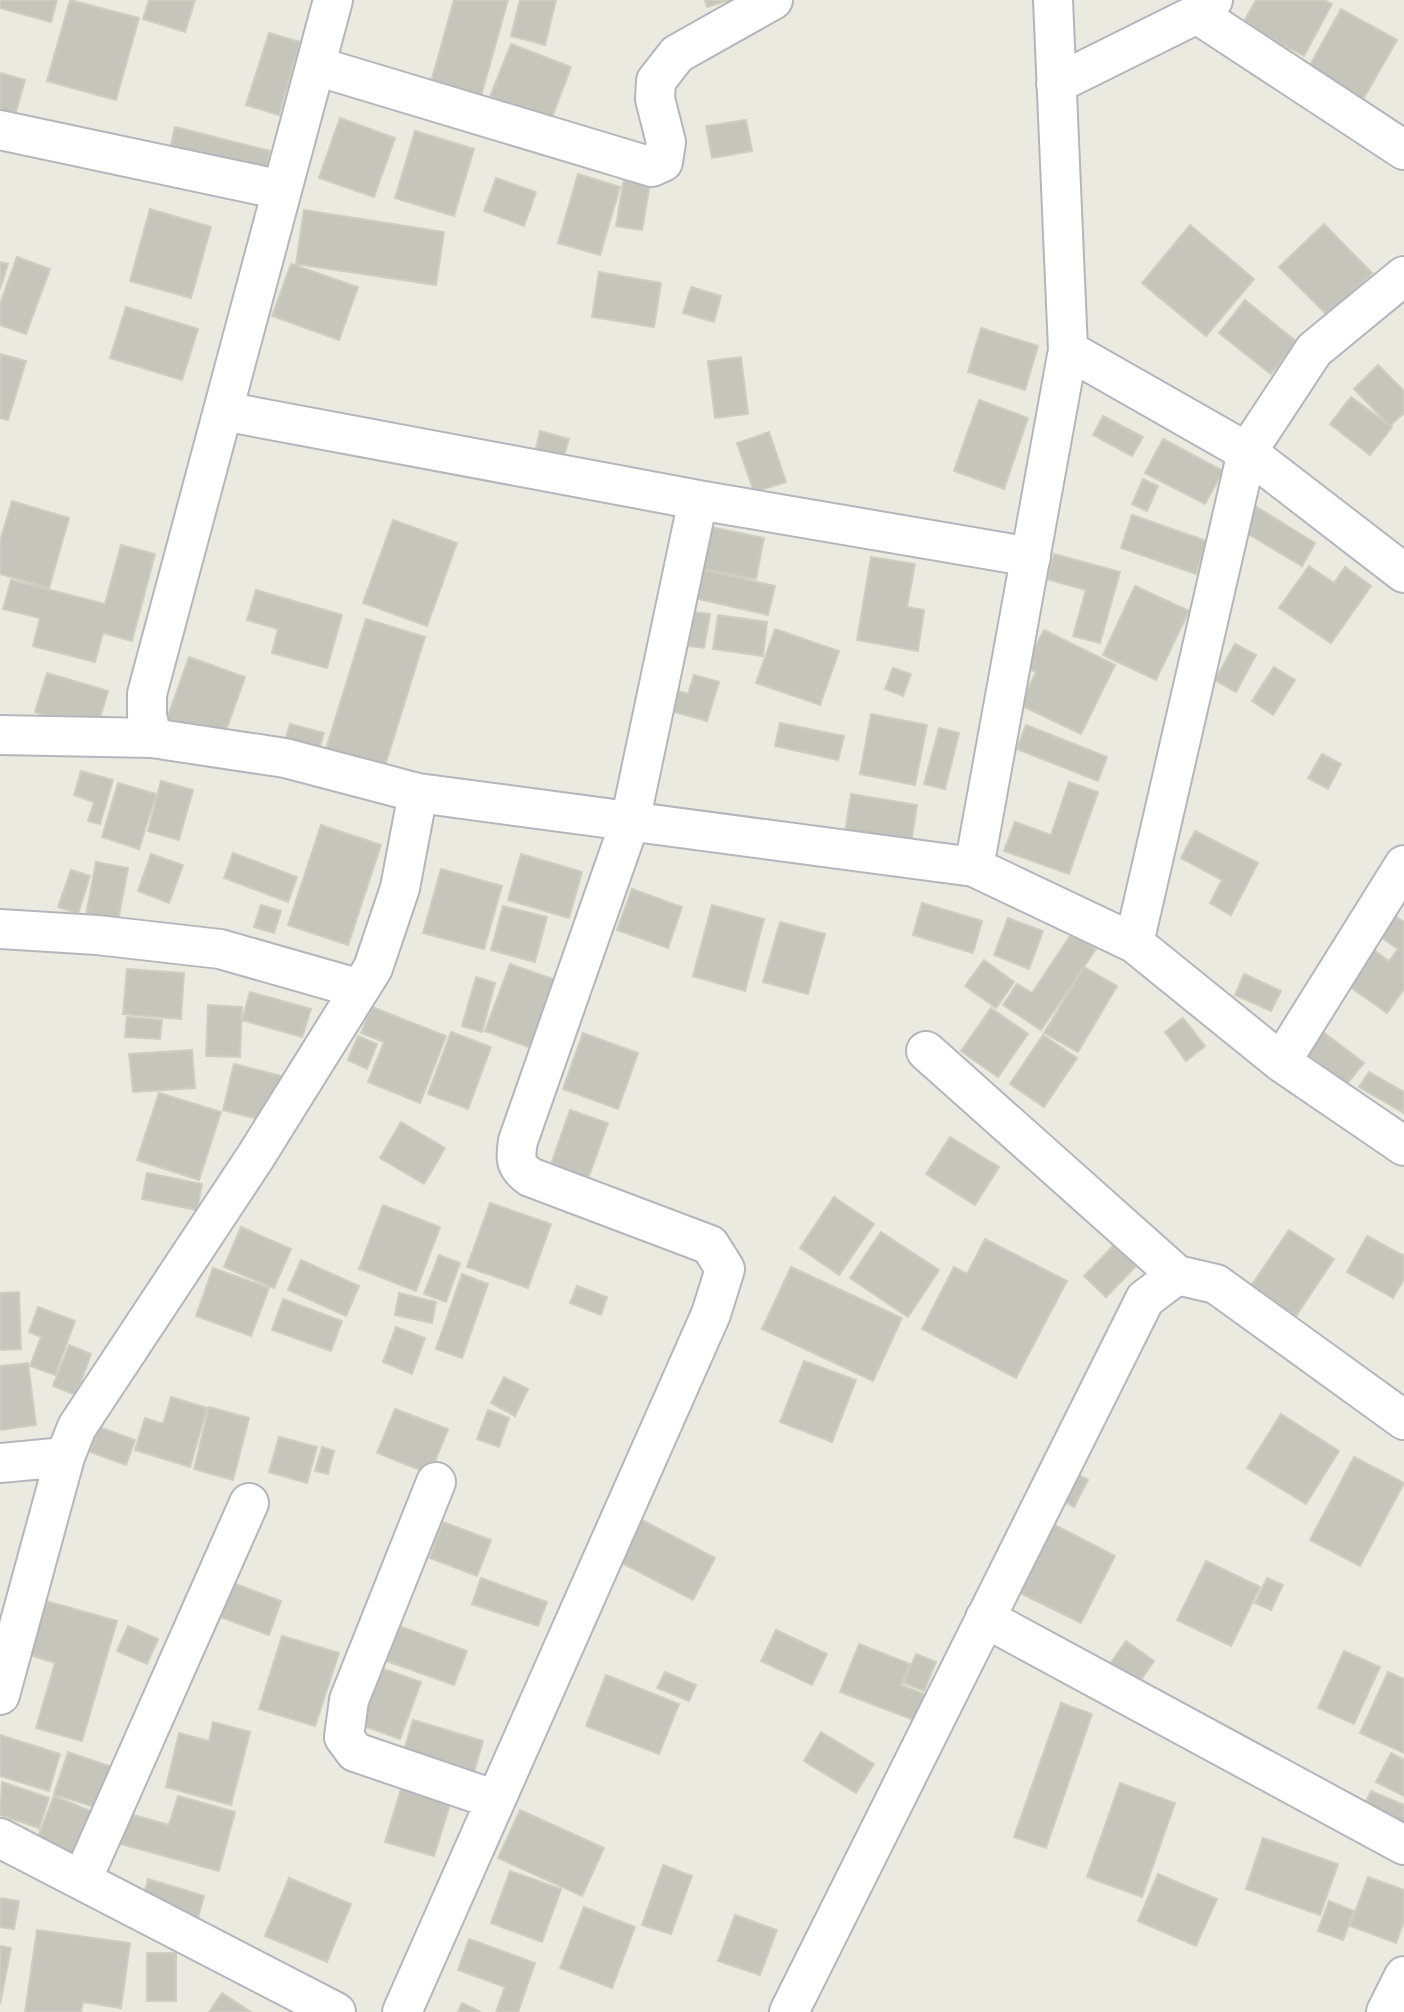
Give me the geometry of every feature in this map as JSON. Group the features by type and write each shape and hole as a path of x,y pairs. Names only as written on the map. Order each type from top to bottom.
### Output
{"street":[{"path":"152,738 147,715 147,694 333,0"},
{"path":"316,66 652,167 663,162 666,142 655,99 656,81 665,67 677,54 773,0"},
{"path":"974,867 1069,350 1053,0"},
{"path":"1056,84 1205,7 1404,150"},
{"path":"0,130 282,190"},
{"path":"1134,943 1247,453 1314,350 1404,276"},
{"path":"1069,350 1247,453 1404,573"},
{"path":"223,411 698,500 1031,557"},
{"path":"402,2012 710,1314 725,1269 710,1245 530,1177 518,1168 515,1158 518,1141 630,822 698,500"},
{"path":"0,735 152,738 285,758 418,793 974,867 1134,943 1281,1062 1404,1146"},
{"path":"0,1695 65,1457 77,1427 256,1156 373,968 400,888 418,793"},
{"path":"1281,1062 1404,865"},
{"path":"0,929 97,935 220,949 360,989"},
{"path":"926,1051 1177,1275 1216,1284 1404,1420"},
{"path":"789,2012 1146,1300 1177,1275"},
{"path":"0,1463 65,1457"},
{"path":"436,1482 349,1700 344,1737 355,1752 496,1800"},
{"path":"82,1880 249,1503"},
{"path":"985,1618 1404,1845"},
{"path":"0,1838 336,2012"},
{"path":"1386,2012 1404,1976"}],"building":[{"path":"0,0 57,0 51,22 0,8"},
{"path":"70,0 139,18 116,100 47,81"},
{"path":"149,0 195,0 185,32 143,19"},
{"path":"454,0 508,0 481,96 431,82"},
{"path":"520,0 556,0 545,45 511,36"},
{"path":"705,0 729,0 707,7"},
{"path":"1256,0 1324,0 1332,4 1304,56 1243,23"},
{"path":"1341,9 1397,40 1361,103 1306,72"},
{"path":"269,33 300,42 279,115 246,105"},
{"path":"511,44 571,67 551,120 490,97"},
{"path":"0,73 25,80 12,126 0,123"},
{"path":"340,118 395,138 374,197 319,178"},
{"path":"746,120 752,151 712,158 706,126"},
{"path":"175,127 270,151 263,181 168,158"},
{"path":"415,131 474,149 454,216 395,198"},
{"path":"578,174 620,187 600,255 558,243"},
{"path":"496,178 536,192 524,226 484,211"},
{"path":"624,178 650,183 642,230 616,226"},
{"path":"150,209 211,227 191,298 130,281"},
{"path":"304,210 444,232 436,285 296,264"},
{"path":"1324,224 1372,273 1328,316 1279,267"},
{"path":"1190,225 1254,279 1206,336 1142,283"},
{"path":"17,257 50,269 26,334 0,325 0,304"},
{"path":"0,262 8,264 0,289"},
{"path":"291,264 358,287 339,340 272,316"},
{"path":"599,272 661,283 654,327 592,317"},
{"path":"691,287 721,296 714,322 683,313"},
{"path":"1245,300 1297,342 1271,374 1219,333"},
{"path":"126,307 198,329 182,380 110,358"},
{"path":"981,328 1038,346 1025,390 968,372"},
{"path":"0,354 26,361 8,420 0,418"},
{"path":"741,357 748,414 715,418 708,361"},
{"path":"1378,365 1404,391 1404,413 1390,426 1354,389"},
{"path":"1351,397 1392,427 1370,455 1330,424"},
{"path":"979,400 1028,418 1004,489 954,471"},
{"path":"1103,416 1143,437 1132,456 1093,435"},
{"path":"540,431 569,439 563,459 535,452"},
{"path":"769,432 786,482 754,492 737,443"},
{"path":"1163,439 1223,471 1205,504 1145,473"},
{"path":"1143,479 1158,486 1147,511 1132,504"},
{"path":"12,501 69,518 49,588 0,574 0,541"},
{"path":"1252,504 1315,543 1302,566 1238,528"},
{"path":"1132,515 1207,541 1196,574 1121,548"},
{"path":"393,520 457,543 427,626 363,603"},
{"path":"711,527 764,538 756,579 702,569"},
{"path":"121,545 155,554 132,641 103,633 95,662 33,646 40,618 3,609 11,580 105,604"},
{"path":"1054,554 1120,572 1100,643 1073,636 1086,590 1047,579"},
{"path":"871,557 915,564 907,607 924,610 918,651 857,640"},
{"path":"1309,566 1334,583 1345,567 1371,586 1331,643 1279,608"},
{"path":"701,569 775,586 768,615 694,598"},
{"path":"1135,586 1189,611 1156,680 1103,655"},
{"path":"256,590 342,615 327,668 272,653 278,629 247,620"},
{"path":"685,611 710,614 704,648 680,645"},
{"path":"718,615 767,622 763,656 713,649"},
{"path":"366,619 425,637 385,766 326,749"},
{"path":"775,629 839,651 820,705 756,683"},
{"path":"1044,630 1115,665 1081,734 1020,705 1036,672 1025,667"},
{"path":"1235,644 1256,655 1236,692 1215,680"},
{"path":"189,657 245,677 222,742 166,722"},
{"path":"1274,667 1295,680 1273,715 1252,701"},
{"path":"893,668 911,674 903,696 885,689"},
{"path":"47,673 108,691 96,731 35,712"},
{"path":"694,675 719,682 707,721 660,708 666,687 688,694"},
{"path":"871,714 927,725 915,785 860,774"},
{"path":"780,723 844,736 838,760 775,746"},
{"path":"290,724 324,733 316,759 282,750"},
{"path":"1026,725 1107,757 1098,781 1017,749"},
{"path":"939,728 959,733 945,789 924,784"},
{"path":"1322,754 1341,764 1328,789 1308,778"},
{"path":"81,771 113,780 100,824 88,821 94,802 74,795"},
{"path":"161,781 193,790 179,840 148,831"},
{"path":"1069,782 1098,792 1069,874 1004,851 1015,822 1051,835"},
{"path":"118,783 156,794 139,849 102,837"},
{"path":"851,794 917,805 909,857 843,846"},
{"path":"321,825 381,845 348,945 288,925"},
{"path":"1195,831 1258,863 1231,915 1210,903 1222,880 1181,858"},
{"path":"233,853 297,877 288,902 224,878"},
{"path":"151,854 183,865 169,903 138,891"},
{"path":"521,854 582,872 569,918 508,900"},
{"path":"96,862 128,868 116,932 84,926"},
{"path":"441,869 502,886 484,949 423,933"},
{"path":"71,870 90,876 78,914 58,907"},
{"path":"632,889 682,907 668,948 617,930"},
{"path":"922,903 982,921 973,953 913,935"},
{"path":"261,905 281,911 274,933 254,927"},
{"path":"712,905 764,919 745,991 693,976"},
{"path":"503,906 547,917 535,962 491,950"},
{"path":"1383,908 1404,922 1404,989 1387,1013 1339,979 1364,943 1389,961 1398,949 1369,929"},
{"path":"1008,918 1043,931 1029,969 994,955"},
{"path":"780,922 825,934 808,994 763,982"},
{"path":"1072,933 1096,949 1041,1030 1003,1005 1017,984 1032,993"},
{"path":"984,960 1014,982 996,1008 965,986"},
{"path":"510,964 564,983 539,1051 485,1031"},
{"path":"1084,967 1117,986 1078,1052 1044,1033"},
{"path":"127,969 184,973 181,1019 123,1014"},
{"path":"1244,974 1281,991 1271,1011 1235,995"},
{"path":"476,977 495,983 482,1032 462,1026"},
{"path":"250,992 311,1009 302,1037 242,1020"},
{"path":"208,1005 242,1007 240,1057 206,1056"},
{"path":"372,1007 446,1036 420,1103 368,1082 384,1042 361,1033"},
{"path":"991,1008 1028,1034 998,1077 961,1051"},
{"path":"127,1017 162,1020 160,1039 125,1037"},
{"path":"1183,1018 1205,1046 1186,1061 1165,1032"},
{"path":"1314,1025 1364,1063 1346,1085 1297,1047"},
{"path":"451,1032 491,1047 468,1109 428,1094"},
{"path":"583,1033 638,1053 618,1109 563,1089"},
{"path":"1043,1035 1077,1058 1044,1107 1010,1084"},
{"path":"358,1036 377,1044 367,1069 348,1060"},
{"path":"192,1050 195,1088 133,1092 129,1054"},
{"path":"234,1064 281,1076 269,1122 223,1110"},
{"path":"1369,1072 1404,1092 1404,1113 1359,1087"},
{"path":"159,1093 221,1112 199,1180 137,1160"},
{"path":"570,1110 608,1123 585,1187 548,1173"},
{"path":"401,1122 445,1148 424,1184 380,1158"},
{"path":"950,1137 999,1167 975,1205 926,1174"},
{"path":"147,1173 202,1184 197,1210 142,1199"},
{"path":"834,1197 874,1224 839,1275 800,1248"},
{"path":"490,1203 551,1224 528,1288 467,1267"},
{"path":"383,1205 440,1227 416,1291 359,1269"},
{"path":"241,1227 291,1249 274,1288 224,1267"},
{"path":"1289,1230 1334,1259 1294,1319 1249,1289"},
{"path":"881,1232 939,1270 908,1317 850,1278"},
{"path":"1367,1236 1404,1256 1404,1279 1393,1298 1347,1272"},
{"path":"985,1239 1067,1281 1016,1378 922,1329 954,1267 967,1274"},
{"path":"1114,1245 1136,1266 1106,1297 1084,1276"},
{"path":"439,1255 460,1263 446,1302 424,1294"},
{"path":"301,1260 359,1286 346,1316 288,1290"},
{"path":"791,1267 902,1318 873,1381 762,1329"},
{"path":"213,1268 269,1288 251,1336 196,1316"},
{"path":"462,1274 488,1284 462,1358 436,1349"},
{"path":"577,1286 607,1297 601,1315 570,1303"},
{"path":"19,1292 21,1349 0,1350 0,1293"},
{"path":"399,1293 436,1302 432,1323 395,1315"},
{"path":"283,1299 342,1321 331,1351 272,1330"},
{"path":"38,1307 75,1321 55,1375 30,1366 41,1337 29,1332"},
{"path":"396,1327 425,1338 412,1374 383,1362"},
{"path":"69,1345 91,1354 76,1395 53,1386"},
{"path":"804,1361 856,1380 832,1442 780,1422"},
{"path":"28,1363 36,1425 0,1430 0,1366"},
{"path":"504,1377 528,1389 515,1416 491,1403"},
{"path":"171,1397 207,1408 190,1467 135,1450 145,1418 163,1424"},
{"path":"209,1407 249,1418 233,1480 194,1469"},
{"path":"395,1409 448,1429 430,1474 377,1453"},
{"path":"488,1410 509,1418 499,1447 477,1439"},
{"path":"1281,1414 1339,1451 1306,1504 1247,1468"},
{"path":"99,1427 135,1440 126,1465 90,1452"},
{"path":"279,1437 317,1447 307,1483 269,1472"},
{"path":"322,1447 334,1451 328,1474 315,1471"},
{"path":"1354,1457 1404,1483 1360,1566 1310,1540"},
{"path":"1073,1472 1088,1480 1074,1507 1059,1498"},
{"path":"640,1519 715,1558 693,1600 618,1561"},
{"path":"443,1522 491,1540 477,1576 430,1558"},
{"path":"1053,1524 1115,1556 1081,1623 1018,1592"},
{"path":"1206,1561 1260,1587 1231,1646 1177,1620"},
{"path":"481,1578 547,1602 538,1626 472,1604"},
{"path":"1267,1578 1283,1585 1271,1610 1255,1603"},
{"path":"225,1580 281,1601 269,1635 212,1614"},
{"path":"46,1601 117,1621 82,1741 36,1728 55,1663 30,1655"},
{"path":"128,1626 158,1639 147,1664 117,1651"},
{"path":"399,1626 467,1651 454,1685 386,1661"},
{"path":"776,1630 827,1654 812,1685 761,1661"},
{"path":"282,1636 339,1653 315,1726 259,1709"},
{"path":"1126,1641 1154,1661 1136,1687 1108,1667"},
{"path":"859,1644 910,1664 901,1685 929,1696 919,1722 840,1692"},
{"path":"1344,1651 1380,1667 1354,1724 1318,1708"},
{"path":"916,1654 936,1662 924,1691 904,1683"},
{"path":"378,1667 421,1682 400,1739 358,1724"},
{"path":"665,1672 696,1685 689,1701 657,1688"},
{"path":"1388,1672 1404,1679 1404,1753 1360,1733"},
{"path":"606,1675 679,1704 659,1754 586,1726"},
{"path":"1061,1703 1092,1714 1046,1848 1014,1837"},
{"path":"413,1720 483,1741 472,1779 402,1757"},
{"path":"213,1722 250,1732 231,1805 166,1787 179,1733 209,1741"},
{"path":"821,1732 874,1764 856,1793 804,1761"},
{"path":"0,1735 60,1754 49,1791 0,1776"},
{"path":"68,1752 115,1768 101,1809 54,1794"},
{"path":"1391,1753 1404,1760 1404,1796 1376,1782"},
{"path":"2,1782 49,1798 39,1828 0,1815"},
{"path":"1120,1783 1175,1803 1142,1897 1087,1877"},
{"path":"402,1786 451,1801 434,1856 385,1842"},
{"path":"1371,1791 1404,1805 1404,1830 1361,1812"},
{"path":"54,1796 95,1813 76,1861 35,1844"},
{"path":"178,1796 235,1812 219,1871 121,1844 130,1814 169,1825"},
{"path":"520,1810 604,1848 582,1896 498,1858"},
{"path":"1263,1838 1338,1864 1320,1915 1246,1889"},
{"path":"663,1865 692,1876 671,1934 642,1925"},
{"path":"510,1871 561,1889 542,1942 491,1923"},
{"path":"1158,1874 1217,1899 1196,1946 1138,1921"},
{"path":"1368,1877 1404,1890 1404,1921 1396,1943 1350,1926"},
{"path":"289,1878 351,1904 327,1962 265,1936"},
{"path":"148,1879 204,1896 198,1918 142,1901"},
{"path":"0,1898 19,1901 14,1929 0,1927"},
{"path":"1329,1901 1354,1911 1343,1940 1318,1931"},
{"path":"584,1907 635,1927 612,1988 560,1968"},
{"path":"735,1915 777,1930 760,1975 718,1961"},
{"path":"37,1930 130,1943 121,2008 83,2002 81,2012 25,2012"},
{"path":"469,1939 535,1963 518,2012 496,2012 505,1987 458,1970"},
{"path":"0,1946 11,1948 0,2004"},
{"path":"147,1953 176,1953 176,2001 147,2001"},
{"path":"222,1993 251,2012 209,2012"},
{"path":"462,2003 481,2012 458,2012"}]}
